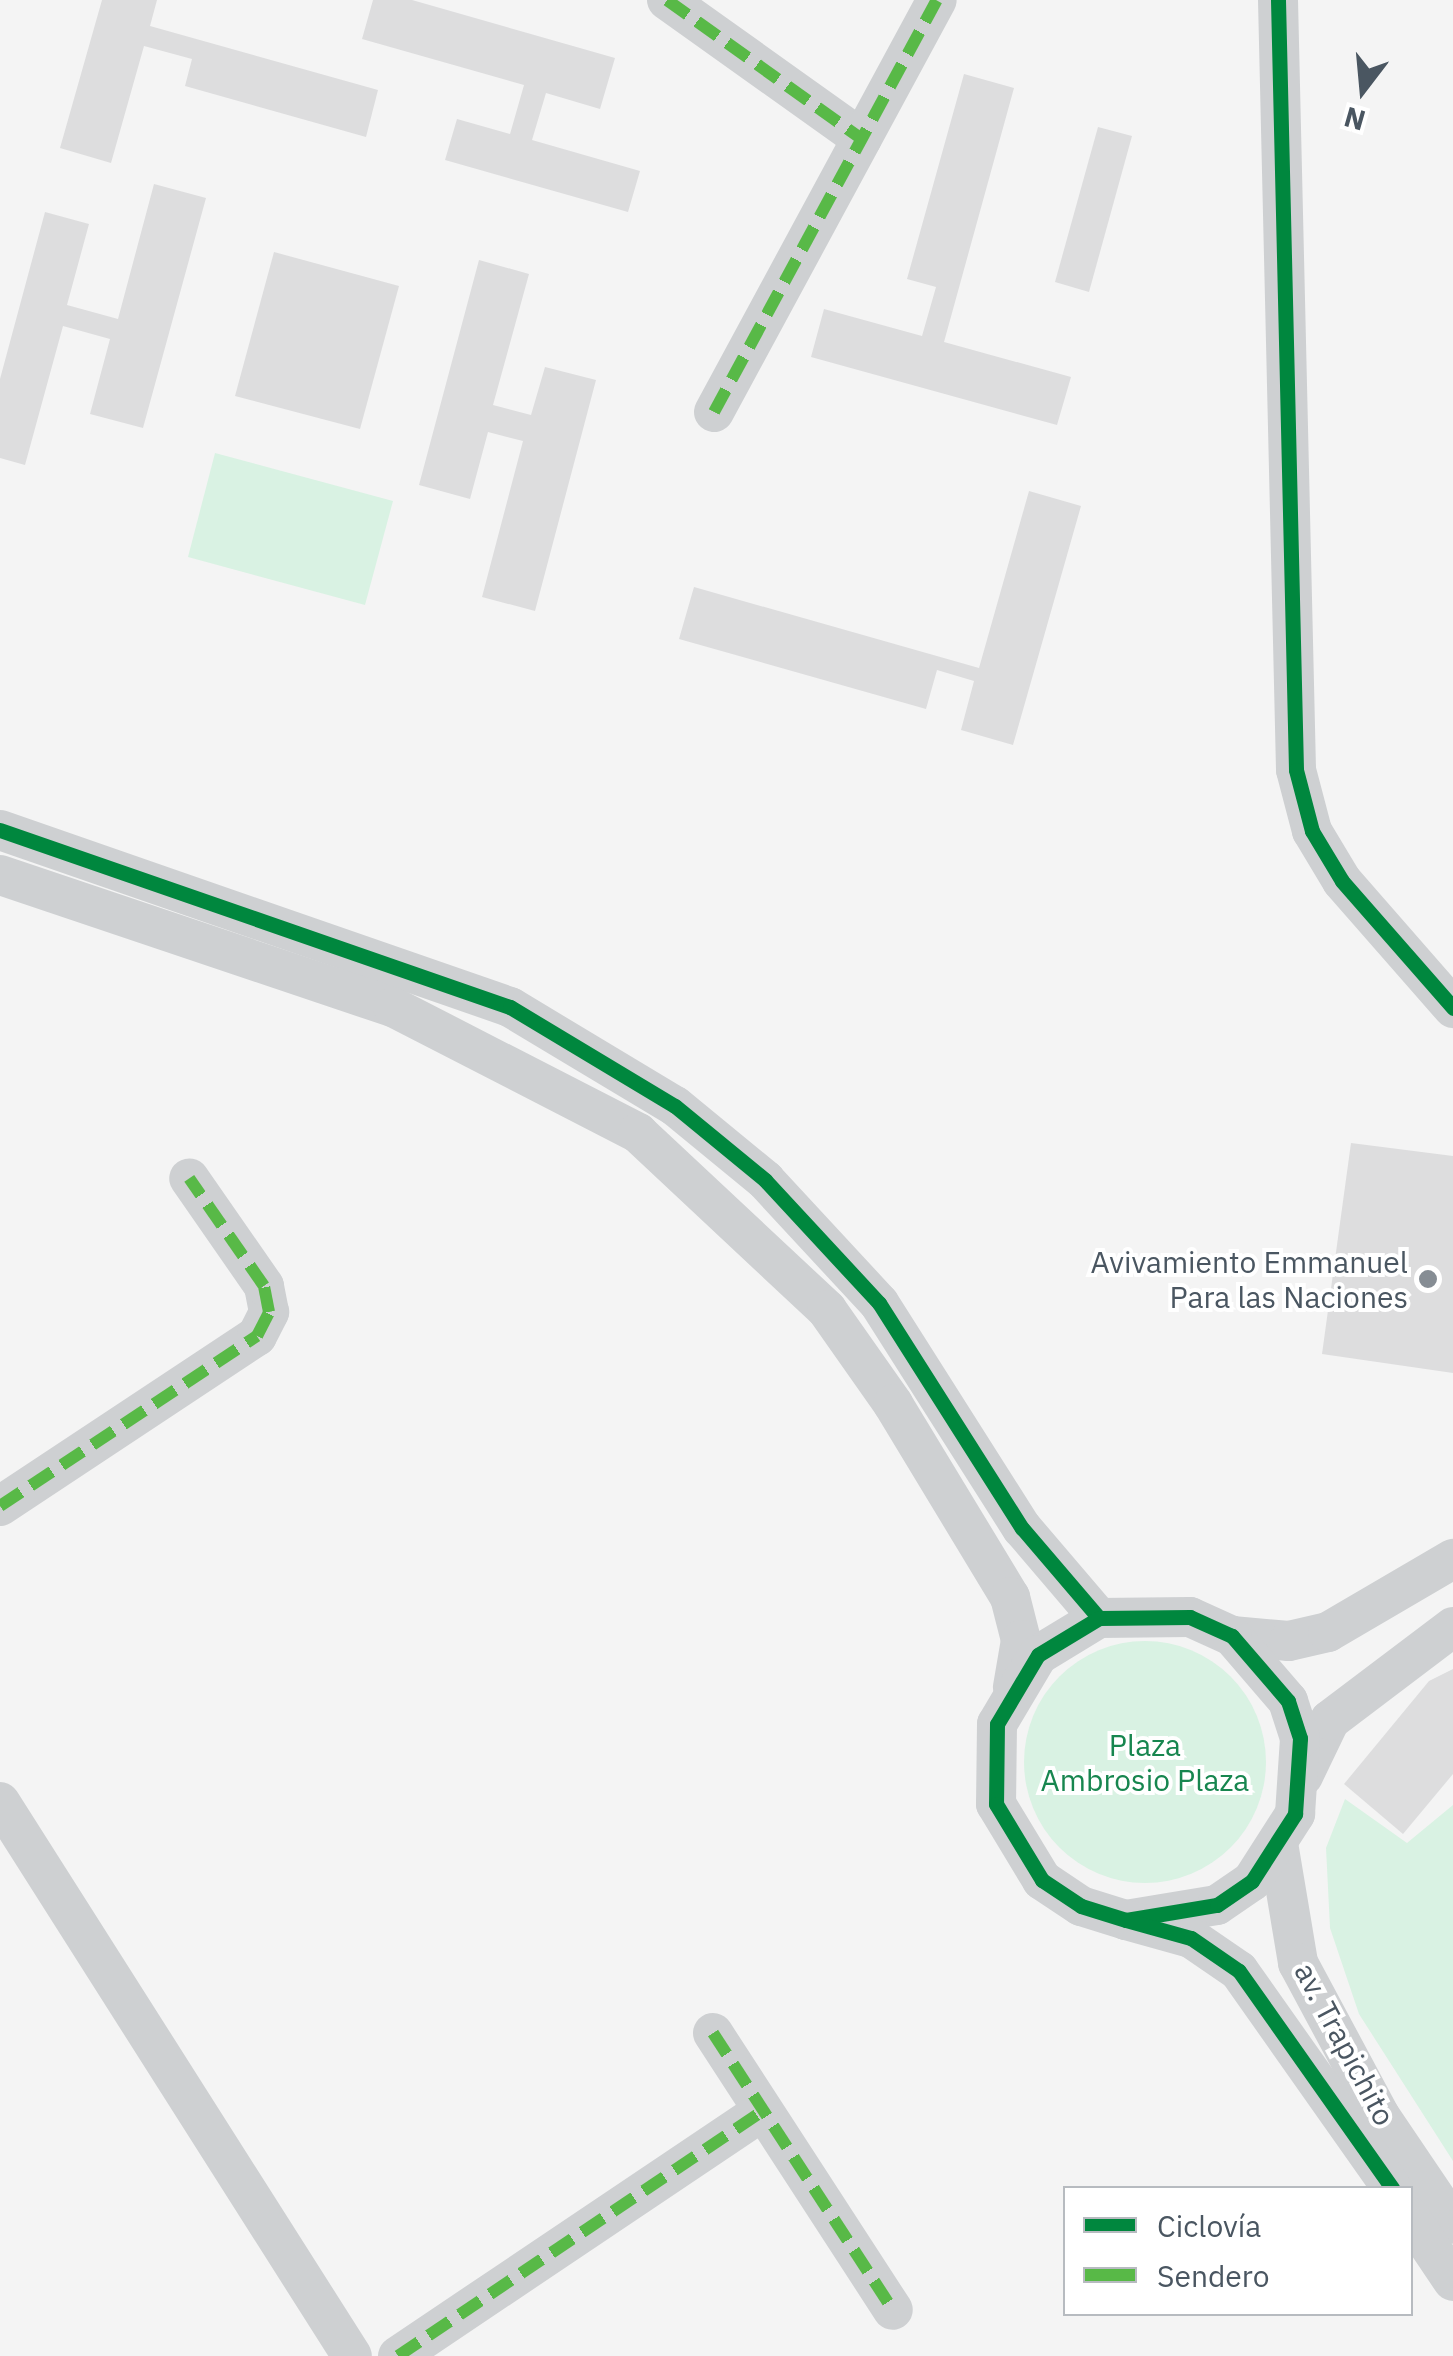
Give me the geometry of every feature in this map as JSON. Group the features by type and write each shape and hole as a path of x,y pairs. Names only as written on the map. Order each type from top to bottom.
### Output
{"street":[{"path":"714,412 937,0"},
{"path":"1278,0 1296,770 1312,832 1342,881 1453,1008"},
{"path":"671,1 862,139"},
{"path":"0,830 510,1006 675,1106 765,1180 878,1303 1022,1528 1099,1618"},
{"path":"0,875 393,1006 582,1096 638,1132 827,1310 893,1404 1010,1596 1021,1640 1013,1687 991,1763 1012,1844 1081,1906 1191,1938 1239,1971 1391,2186"},
{"path":"0,1506 258,1336 269,1312 264,1286 189,1178"},
{"path":"1013,1687 1038,1656 1099,1618 1190,1617 1232,1636 1289,1641 1328,1632 1453,1559"},
{"path":"1126,1920 1217,1904 1279,1848 1302,1776 1330,1720 1453,1627"},
{"path":"1232,1636 1288,1701 1302,1776"},
{"path":"0,1802 352,2356"},
{"name":"av. Trapichito","path":"1279,1848 1298,1962 1380,2116 1453,2224"},
{"path":"712,2034 893,2310"},
{"path":"398,2356 762,2111"},
{"path":"1413,2221 1453,2281"}],"green space":[{"path":"215,453 393,501 365,605 188,557"},
{"name":"Plaza Ambrosio Plaza","path":"1145,1641 1191,1651 1230,1677 1256,1716 1266,1762 1256,1808 1230,1847 1191,1873 1145,1883 1099,1873 1060,1847 1034,1808 1024,1762 1034,1716 1060,1677 1099,1651"},
{"path":"1345,1799 1407,1843 1453,1805 1453,2161 1359,2014 1330,1928 1326,1848"}],"building":[{"path":"102,0 157,0 150,26 378,90 366,137 185,86 192,59 144,46 111,163 60,148"},
{"path":"373,0 412,0 615,58 600,109 546,93 532,140 640,171 628,212 445,160 457,119 510,134 524,85 362,39"},
{"path":"964,74 1014,88 944,342 1071,377 1057,425 811,357 824,309 922,336 936,287 907,279"},
{"path":"1098,127 1132,136 1089,292 1055,282"},
{"path":"154,184 206,198 143,428 90,414 110,339 63,326 25,465 0,458 0,379 45,212 89,224 67,305 118,319"},
{"path":"274,252 399,286 360,429 235,396"},
{"path":"479,260 529,274 493,405 531,415 545,367 596,380 535,611 482,597 523,441 488,432 470,499 419,485"},
{"path":"1029,491 1081,506 1013,745 961,730 974,681 937,670 926,709 679,639 694,587 979,668"},
{"path":"1351,1143 1453,1156 1453,1373 1322,1354"},
{"path":"1453,1669 1453,1774 1403,1834 1344,1784 1429,1681"}],"marked path":[{"path":"667,0 862,139"},
{"path":"714,412 937,0"},
{"path":"0,1506 257,1336 269,1312 264,1286 189,1178"},
{"path":"713,2033 893,2310"},
{"path":"398,2356 762,2111"}],"cycle path":[{"path":"1278,0 1296,770 1312,831 1342,881 1453,1008"},
{"path":"0,830 510,1007 675,1106 765,1180 879,1303 1022,1528 1099,1618"},
{"path":"1190,1617 1232,1636 1288,1701 1300,1738 1295,1814 1252,1881 1217,1905 1126,1920 1081,1906 1042,1880 996,1804 997,1724 1038,1655 1099,1618 1190,1617"},
{"path":"1126,1920 1191,1938 1239,1971 1391,2186"}],"place":[{"name":"Avivamiento Emmanuel Para las Naciones","path":"1428,1279"}]}
